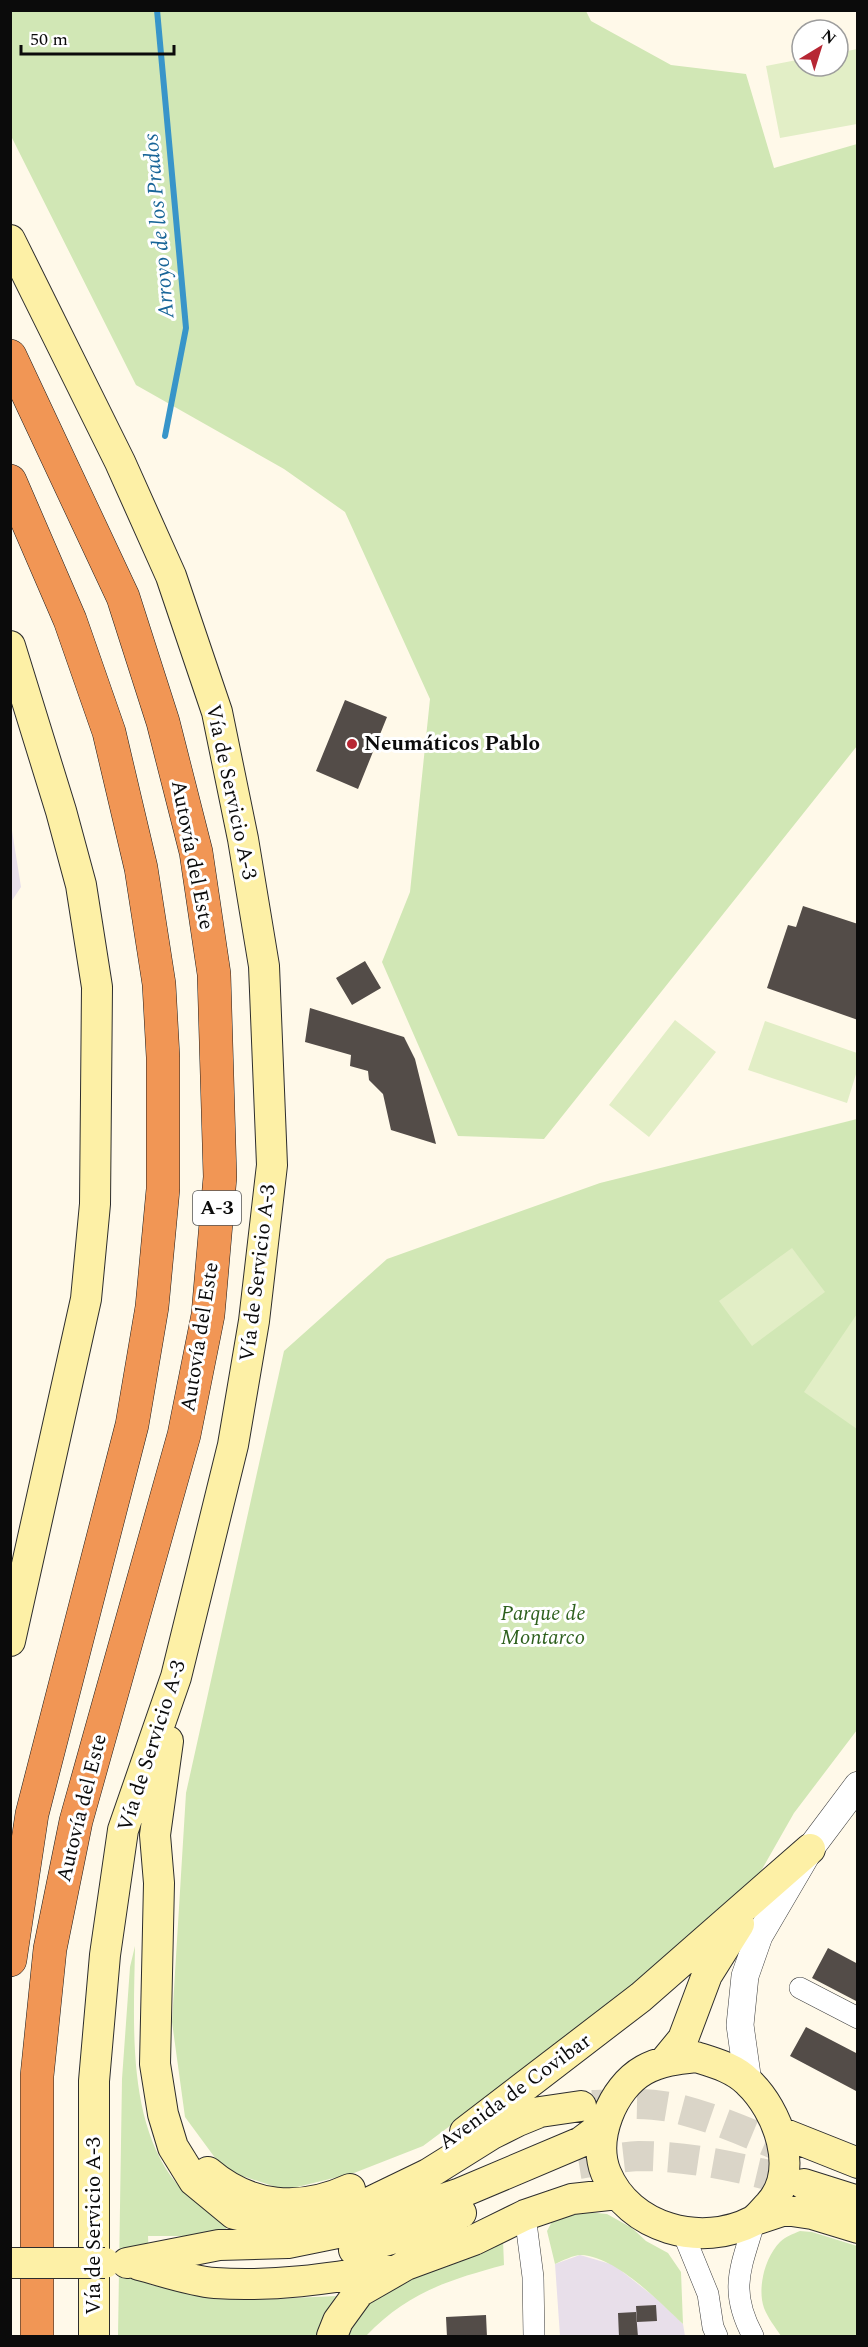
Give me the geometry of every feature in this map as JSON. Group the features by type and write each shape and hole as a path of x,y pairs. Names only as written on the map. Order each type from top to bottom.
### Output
{"highway":[{"name":"Autovía del Este","path":"10,356 123,597 169,744 196,852 213,974 220,1177 208,1315 184,1435 76,1821 50,1949 37,2076 37,2337"},
{"name":"Autovía del Este","path":"10,1960 32,1814 132,1425 152,1307 163,1189 163,1068 159,984 141,868 109,732 70,620 12,485"}],"main road":[{"name":"Vía de Servicio A-3","path":"10,240 120,462 171,576 217,712 243,839 264,966 272,1165 254,1321 233,1445 176,1677 123,1830 105,1955 94,2081 94,2337"},
{"path":"10,646 61,811 81,885 97,987 95,1204 86,1299 10,1641"},
{"path":"176,1677 155,1835 159,1883 155,2064 163,2114 173,2147 194,2181 234,2214 273,2223 313,2223 366,2204 428,2174 492,2134 518,2121 540,2112 581,2106"},
{"name":"Avenida de Covibar","path":"163,2114 209,2173 250,2198 287,2205 329,2199 444,2148 641,1997 810,1849"},
{"path":"665,2061 683,2039 707,1975 756,1896"},
{"path":"755,2220 772,2201 781,2179 785,2156 780,2132 765,2103 748,2082 725,2066 696,2057 665,2061 643,2071 624,2086 605,2124 602,2148 606,2172 618,2194 638,2213 683,2233 705,2234 729,2231 785,2210 812,2214 858,2228"},
{"path":"127,2263 219,2245 288,2243 351,2230 458,2194 581,2142 605,2124"},
{"path":"780,2132 858,2163"},
{"path":"10,2263 267,2262 358,2249 418,2231 579,2164"},
{"path":"858,2177 807,2172 858,2201"},
{"path":"127,2263 213,2283 281,2284 338,2278 406,2265 474,2240 525,2215 572,2199 618,2194"},
{"path":"332,2337 338,2321 359,2292 406,2265"}],"street":[{"name":"Avenida de Covibar","path":"748,2082 740,2025 745,1976 759,1936 810,1849 858,1785"},
{"path":"800,1988 858,2018"},
{"path":"525,2215 533,2277 534,2337"},
{"path":"753,2337 740,2306 738,2283 755,2220"},
{"path":"683,2233 708,2294 713,2327 717,2337"}],"shaded area":[{"path":"10,818 21,887 11,902 10,902"},
{"path":"580,2255 614,2265 657,2299 683,2324 685,2336 560,2336 555,2264"}],"green space":[{"path":"11,11 586,11 591,21 671,65 746,74 774,168 857,144 857,746 544,1139 458,1136 382,962 410,892 430,699 345,512 284,469 136,385 11,136"},
{"path":"857,49 857,124 780,138 766,66 790,61 790,78 850,78 850,50"},
{"path":"675,1020 716,1052 649,1137 609,1105"},
{"path":"765,1021 857,1053 857,1071 847,1103 748,1070"},
{"name":"Parque de Montarco","path":"857,1119 857,1730 794,1813 753,1885 634,1989 423,2146 354,2173 285,2190 224,2170 185,2117 172,2022 186,1793 284,1351 387,1259 600,1183"},
{"path":"792,1248 825,1292 752,1346 719,1301"},
{"path":"857,1314 857,1429 804,1392"},
{"path":"135,1946 136,2070 149,2131 161,2159 177,2184 225,2220 227,2236 148,2236 150,2285 199,2293 270,2299 337,2296 316,2336 118,2336 122,2079 130,1967"},
{"path":"577,2211 607,2214 668,2253 681,2272 683,2324 636,2282 609,2263 581,2255 555,2264 547,2231 554,2218"},
{"path":"800,2231 812,2232 857,2246 857,2336 781,2336 764,2308 761,2291 766,2264 780,2242"},
{"path":"503,2240 504,2265 465,2276 429,2290 397,2309 366,2336 348,2336 367,2302 399,2283"}],"building":[{"name":"Neumáticos Pablo","path":"345,700 387,717 358,789 316,771"},
{"path":"803,906 858,924 858,1020 767,988 788,925 796,927"},
{"path":"365,961 381,988 352,1005 336,978"},
{"path":"310,1008 404,1037 415,1059 436,1144 391,1130 383,1094 369,1080 368,1071 350,1066 351,1055 305,1042"},
{"path":"828,1948 858,1964 858,2002 812,1978"},
{"path":"806,2027 858,2054 858,2092 790,2056"},
{"path":"656,2305 657,2321 637,2322 636,2306"},
{"path":"636,2312 638,2337 619,2337 618,2313"},
{"path":"486,2315 487,2337 447,2337 446,2317"}],"waterway":[{"name":"Arroyo de los Prados","path":"157,10 186,328 165,436"}],"tunnel":[{"path":"592,2105 644,2104 675,2108 757,2136 804,2157"},
{"path":"579,2164 639,2156 681,2158 743,2169 804,2184"}],"place":[{"name":"Neumáticos Pablo","path":"352,744"}]}
